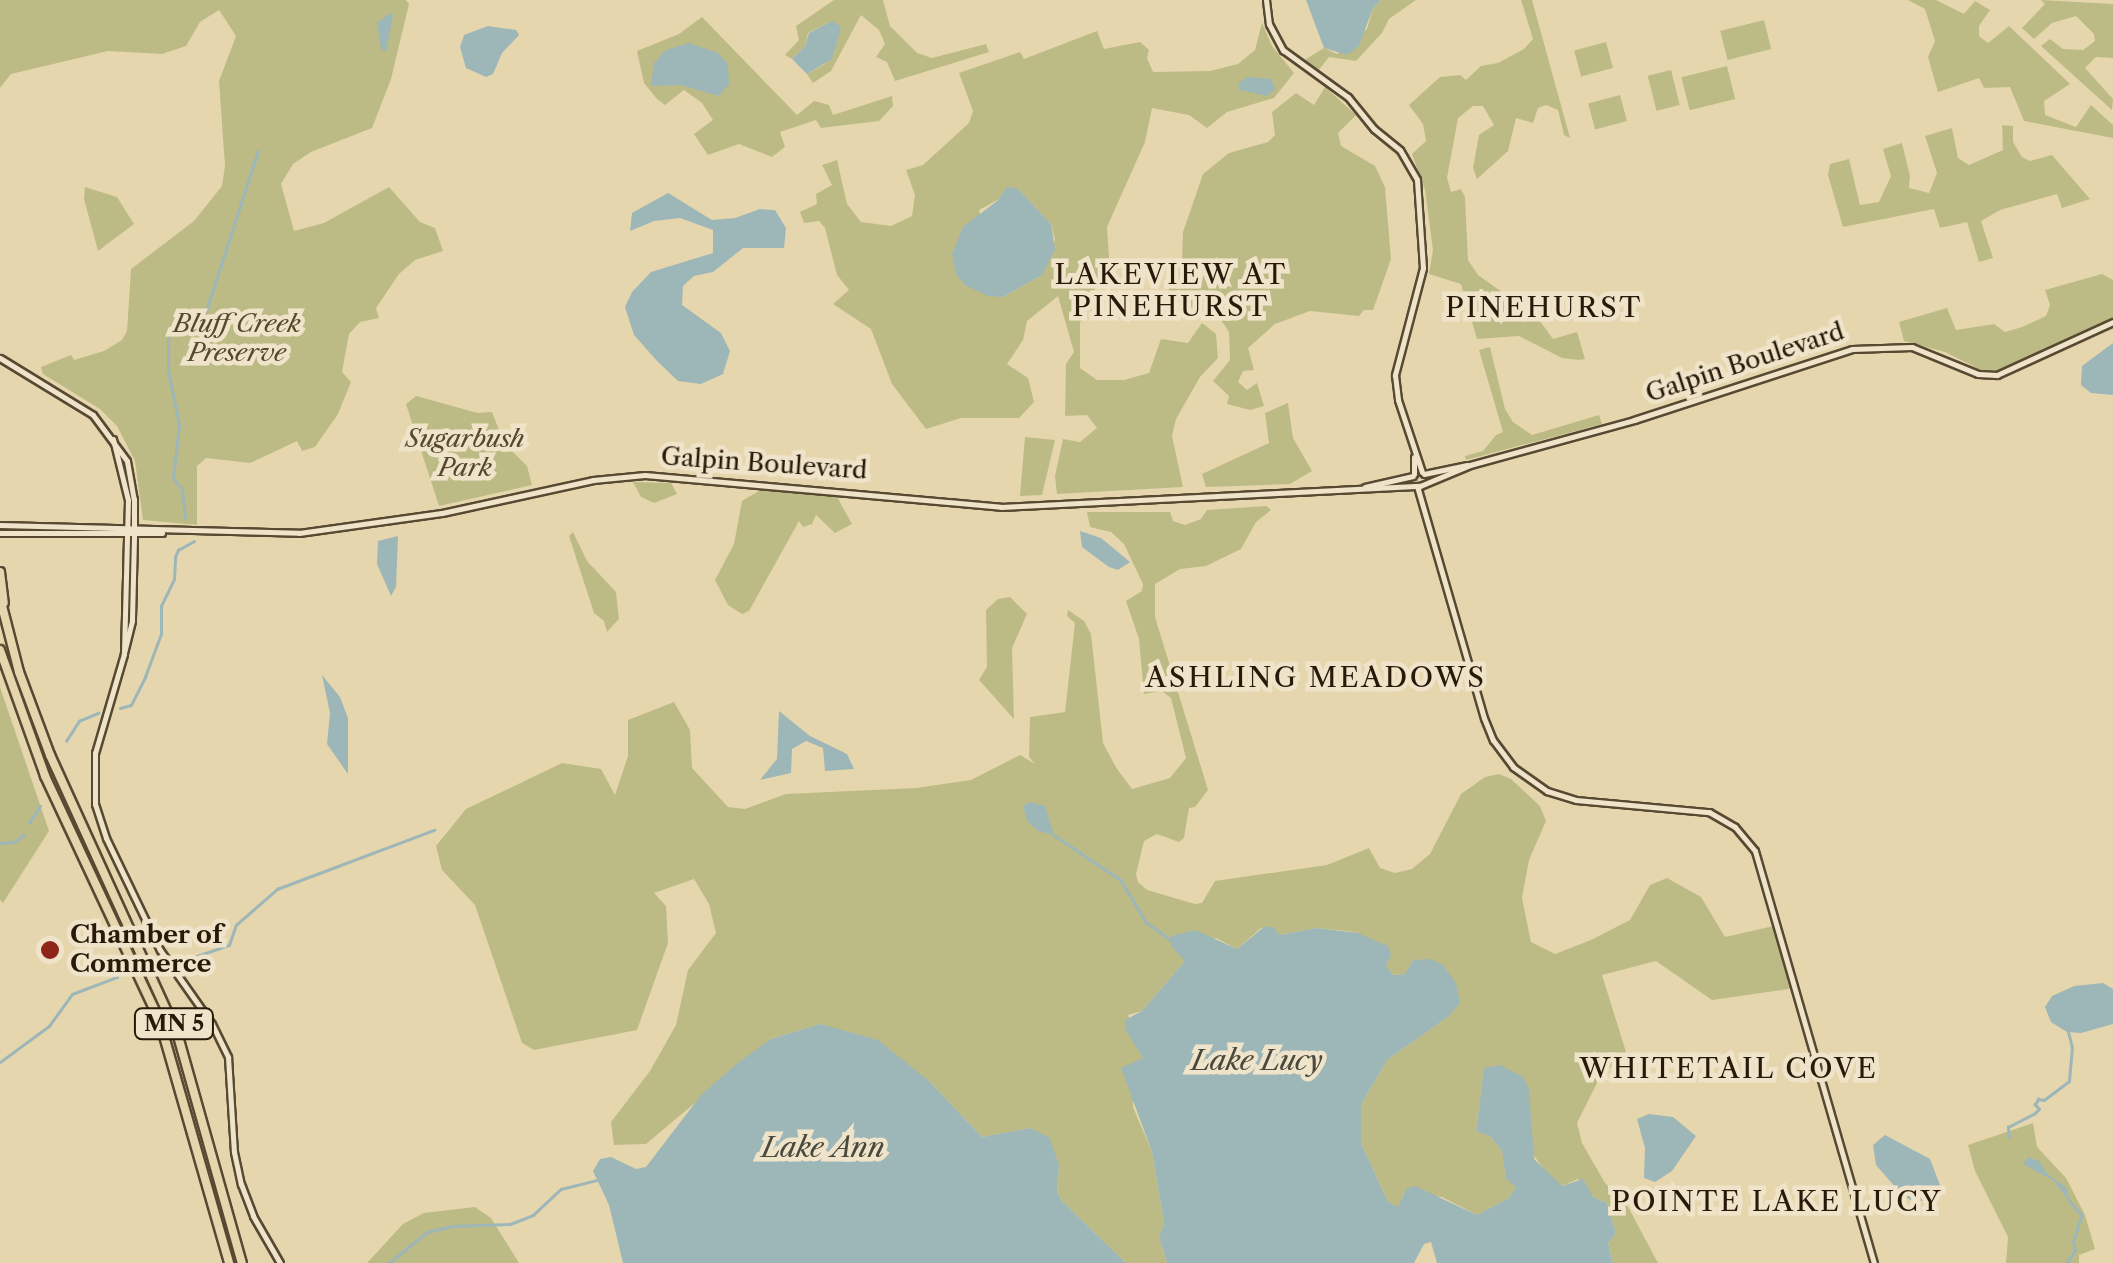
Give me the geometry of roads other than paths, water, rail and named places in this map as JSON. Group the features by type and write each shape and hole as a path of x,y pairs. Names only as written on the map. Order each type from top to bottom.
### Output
{"main road":[{"path":"0,572 6,623"},
{"name":"MN 5","path":"0,598 46,746 178,1036 242,1263"},
{"name":"MN 5","path":"0,650 44,776 160,1022 229,1263"}],"street":[{"path":"1266,0 1269,24 1283,50 1348,97 1374,129 1400,150 1417,180 1423,268 1395,375 1424,499 1493,740 1514,767 1547,791 1576,800 1709,812 1735,827 1756,851 1874,1263"},
{"name":"Galpin Boulevard","path":"0,533 329,530 629,476 767,482 1002,507 1420,484 1470,465 1634,420 1803,361 1860,347 1923,349 1990,376 2020,368 2113,322"},
{"path":"0,358 84,408 114,438 127,484 132,622 96,753 98,814 160,950 212,1024 228,1057 234,1152 241,1184 280,1263"},
{"name":"Galpin Boulevard","path":"1362,488 1470,465"},
{"path":"1418,474 1420,484"},
{"name":"Galpin Boulevard","path":"0,525 130,532"}],"water":[{"path":"1306,0 1381,0 1373,8 1359,46 1347,55 1324,48"},
{"path":"390,13 393,16 386,52 381,49 377,23"},
{"path":"832,21 841,27 832,59 807,74 792,59 805,46 809,33"},
{"path":"488,26 516,30 519,35 502,53 493,74 486,77 466,68 460,47 464,35"},
{"path":"689,43 718,53 728,64 729,84 719,96 681,85 651,86 654,63 666,50"},
{"path":"1247,77 1271,79 1275,89 1267,96 1240,90 1238,84"},
{"path":"1007,187 1018,189 1051,224 1055,249 1042,275 1003,297 988,296 965,285 956,274 952,254 963,227 997,201"},
{"path":"668,193 712,220 735,218 760,209 775,210 786,228 784,248 743,248 713,272 694,276 683,286 682,305 721,333 730,351 723,374 701,384 678,381 657,361 634,335 625,307 632,292 651,272 713,253 713,230 680,218 654,221 630,231 632,213"},
{"path":"2113,343 2113,395 2091,393 2081,385 2082,366"},
{"path":"1080,531 1101,538 1130,562 1118,570 1109,567 1082,547"},
{"path":"398,536 396,587 391,596 377,564 378,541"},
{"path":"322,675 340,697 348,718 348,774 327,744 330,713"},
{"path":"779,711 810,736 847,754 854,769 825,771 823,748 806,741 792,749 791,773 760,780 777,759"},
{"path":"1030,802 1045,806 1054,835 1038,831 1027,821 1023,806"},
{"name":"Lake Lucy","path":"1264,927 1273,927 1280,935 1316,928 1358,933 1388,946 1391,955 1386,966 1393,975 1405,974 1413,960 1430,959 1443,965 1456,983 1460,1003 1449,1016 1387,1060 1361,1105 1361,1143 1388,1202 1398,1207 1406,1189 1415,1186 1477,1215 1509,1198 1516,1187 1506,1179 1502,1151 1490,1136 1476,1131 1484,1068 1500,1065 1523,1077 1529,1089 1534,1159 1562,1186 1583,1179 1593,1197 1607,1203 1616,1234 1608,1243 1613,1263 1437,1263 1431,1242 1424,1244 1414,1263 1167,1263 1159,1237 1164,1223 1152,1152 1121,1068 1143,1058 1126,1031 1125,1020 1142,1011 1185,961 1171,946 1171,936 1195,930 1237,949"},
{"path":"2103,983 2113,989 2113,1024 2081,1033 2067,1032 2051,1022 2045,1007 2052,996 2074,986"},
{"name":"Lake Ann","path":"820,1024 878,1040 930,1082 982,1137 1030,1128 1049,1137 1059,1165 1057,1191 1062,1201 1126,1263 623,1263 609,1205 593,1171 600,1159 611,1157 636,1169 646,1167 701,1095 739,1062 771,1039"},
{"path":"1649,1114 1673,1117 1696,1136 1672,1171 1655,1182 1644,1178 1645,1148 1637,1119"},
{"path":"1885,1135 1930,1159 1940,1185 1927,1200 1915,1202 1903,1196 1876,1165 1873,1145"},
{"path":"2028,1157 2039,1161 2048,1175 2066,1187 2071,1204 2054,1181 2023,1164"}],"waterway":[{"path":"185,518 182,490 173,478 179,425 168,371 168,336 191,326 206,311 258,151"},
{"path":"120,708 131,705 161,634 161,606 174,579 178,550 194,541"},
{"path":"66,741 79,721 98,713"},
{"path":"29,823 40,806"},
{"path":"191,958 229,945 236,925 277,889 434,830"},
{"path":"0,843 14,842 24,835"},
{"path":"1054,835 1121,880 1146,922 1172,941"},
{"path":"0,1062 49,1026 72,994 117,977"},
{"path":"2009,1137 2008,1127 2034,1114 2039,1109 2035,1105 2038,1099 2044,1100 2069,1081 2072,1048 2068,1032"},
{"path":"389,1263 427,1232 452,1226 510,1224 533,1215 561,1189 596,1180"},
{"path":"2067,1263 2075,1250 2073,1242 2081,1215 2070,1202"}],"place":[{"name":"Chamber of Commerce","path":"50,950"}],"district":[{"name":"LAKEVIEW AT PINEHURST","path":"1171,290"},
{"name":"PINEHURST","path":"1544,307"},
{"name":"ASHLING MEADOWS","path":"1316,677"},
{"name":"WHITETAIL COVE","path":"1729,1068"},
{"name":"POINTE LAKE LUCY","path":"1777,1201"}],"park label":[{"name":"Bluff Creek Preserve","path":"237,340"},
{"name":"Sugarbush Park","path":"465,454"}]}
